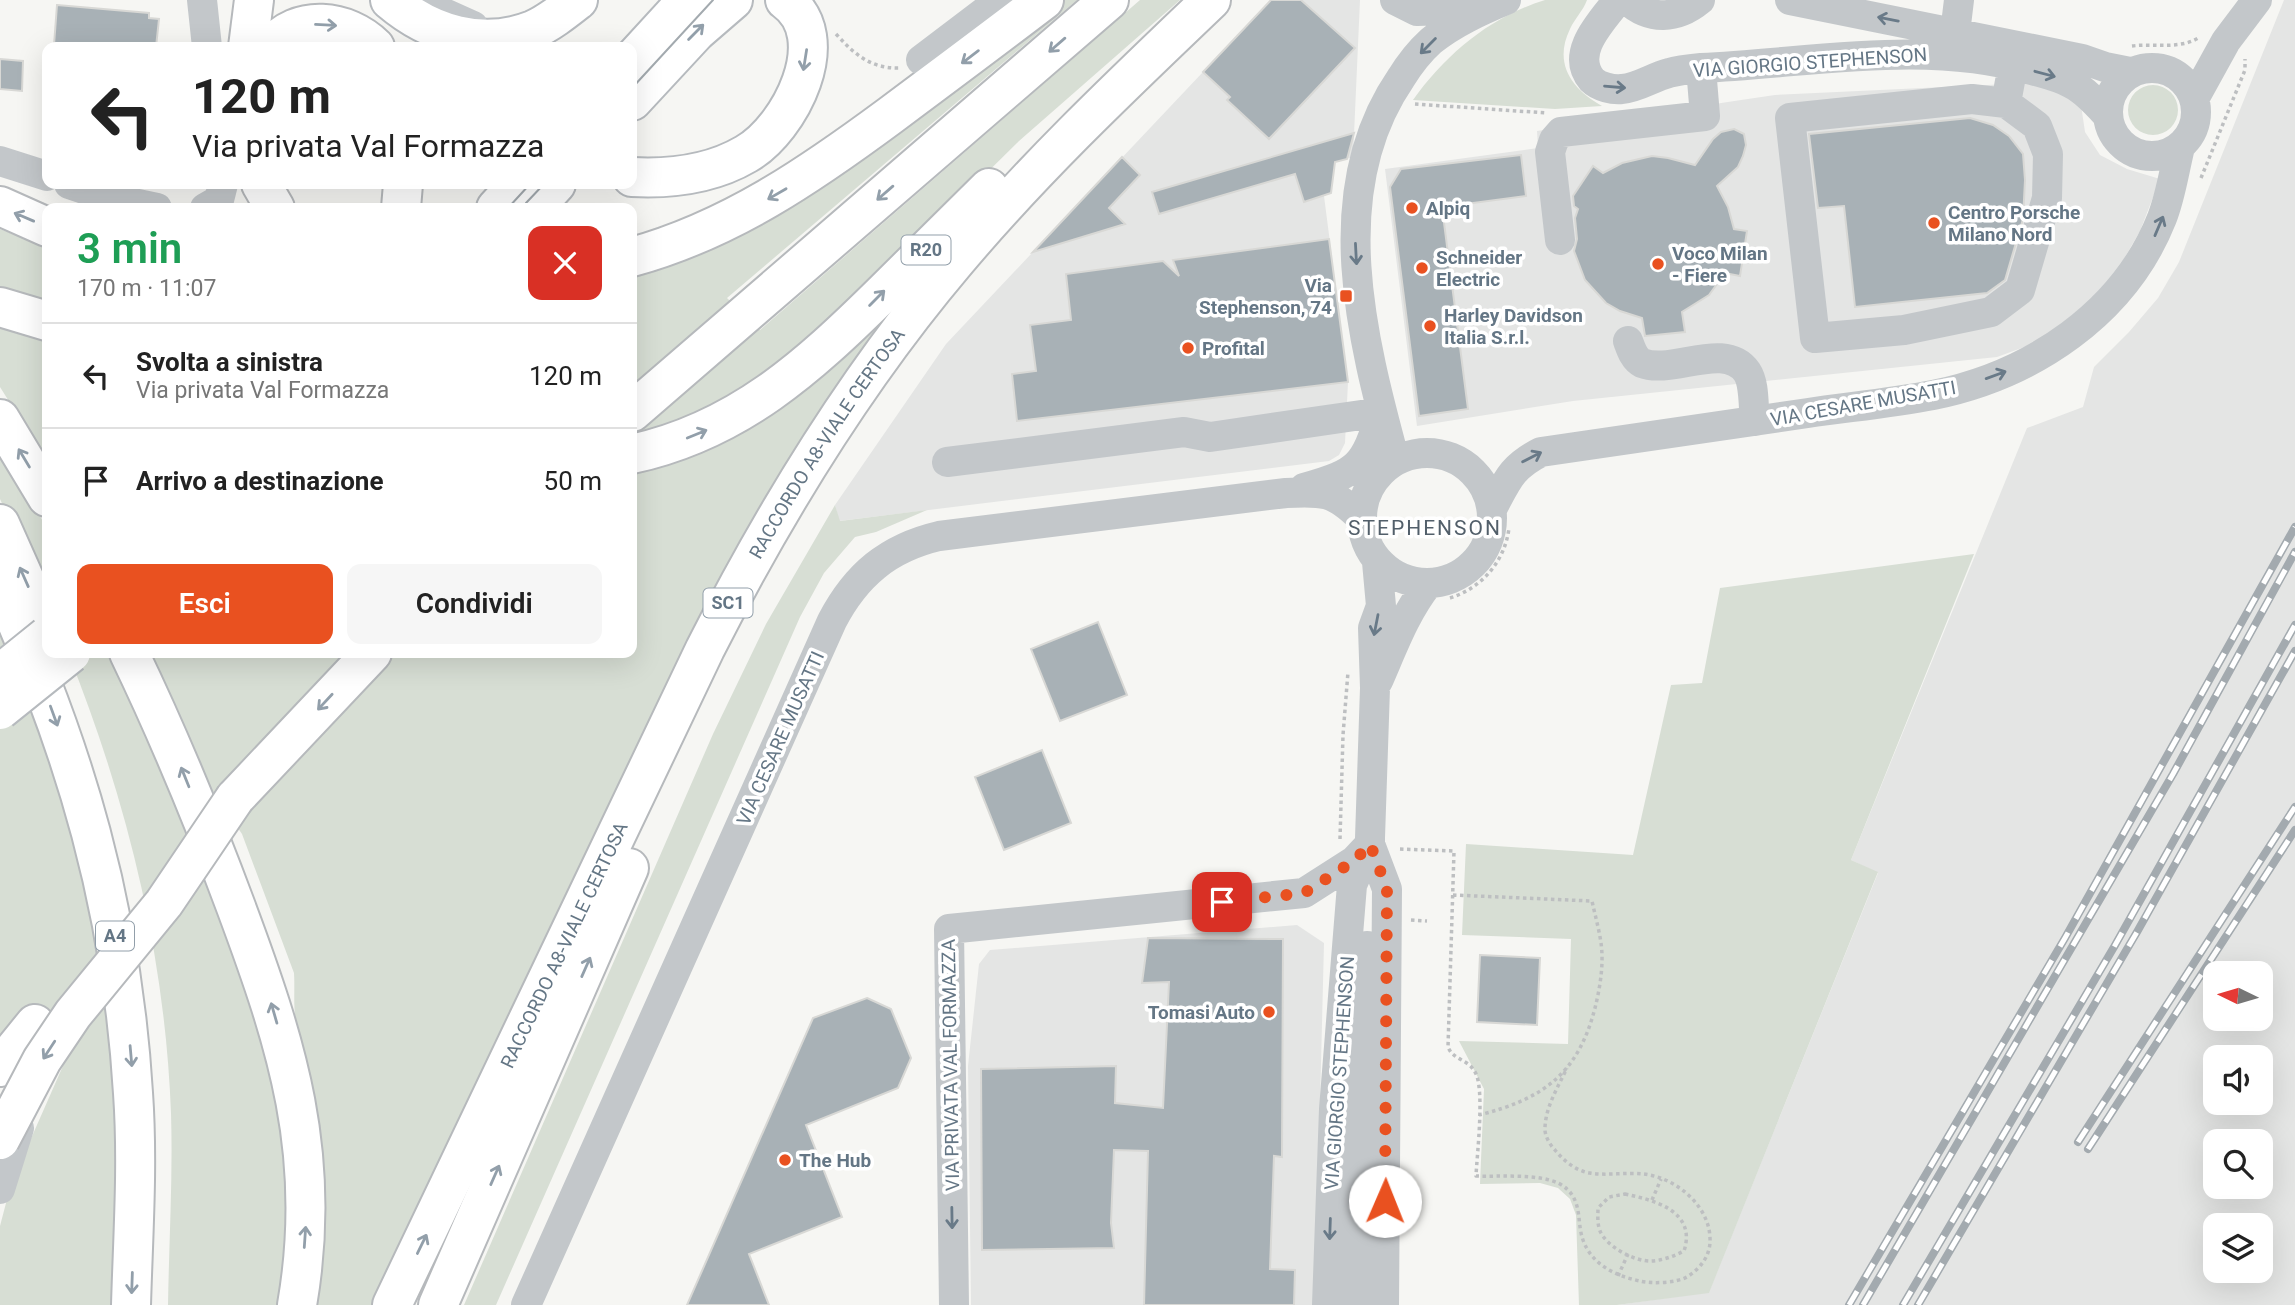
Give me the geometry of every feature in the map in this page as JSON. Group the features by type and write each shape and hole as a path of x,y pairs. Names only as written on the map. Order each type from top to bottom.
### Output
{"main road":[{"path":"249,42 254,0"},
{"path":"388,0 422,22 448,34 482,38 522,33 547,23 578,0"},
{"path":"388,0 423,42"},
{"path":"637,86 646,58 687,0"},
{"path":"637,177 660,177 712,169 748,154 789,113 798,93 807,51 804,23 799,12 785,0"},
{"path":"637,255 707,232 798,182 835,158 1044,0"},
{"path":"637,408 1109,0"},
{"name":"R20","path":"637,453 712,427 752,405 796,374 826,349 1037,142 1191,0"},
{"name":"RACCORDO A8-VIALE CERTOSA","path":"392,1305 705,649 747,567 798,479 874,364 956,260 1109,99 1211,0"},
{"path":"438,1305 703,699 757,590 829,468 907,356 982,262 1026,213 1235,0"},
{"path":"646,58 696,32 732,1"},
{"path":"276,42 295,28 318,24 342,26 370,42"},
{"path":"501,203 513,189"},
{"path":"539,203 551,189"},
{"path":"0,206 42,225"},
{"path":"0,419 42,489"},
{"path":"0,524 42,620"},
{"name":"A4","path":"0,585 41,681 79,786 105,882 116,941 128,1020 134,1097 135,1181 131,1305"},
{"path":"0,674 42,640"},
{"name":"A4","path":"58,658 103,779 140,928 159,1094 157,1305"},
{"path":"0,710 65,658"},
{"path":"131,658 184,774 227,881 288,1060 300,1125 306,1194 306,1229 297,1305"},
{"path":"0,1067 102,943 367,658"},
{"path":"10,1134 42,1060 73,1014 164,903 234,799"}],"street":[{"path":"202,0 206,42"},
{"path":"430,0 442,12 470,25 500,33 522,33"},
{"path":"921,60 1000,0"},
{"path":"1395,0 1417,11 1495,5"},
{"name":"VIA GIORGIO STEPHENSON","path":"1618,0 1593,32 1584,52 1585,66 1594,82 1605,87 1623,89 1668,73 1701,68 1913,54 1950,55 2013,65 2050,75 2074,85 2108,116"},
{"path":"1626,0 1635,8 1652,15 1670,16 1688,10 1700,0"},
{"name":"VIA GIORGIO STEPHENSON","path":"1790,0 2082,59 2105,67 2127,59"},
{"path":"1955,33 1959,0"},
{"path":"2171,71 2194,60 2217,34 2257,0"},
{"path":"1395,461 1381,412 1364,326 1356,272 1356,198 1374,127 1387,98 1409,66 1431,42 1454,25 1495,5"},
{"path":"2194,99 2217,34"},
{"path":"2127,59 2152,68 2171,71 2185,83 2194,99 2196,110 2193,127 2180,147 2158,155 2135,153 2114,134 2108,116 2114,90 2127,59"},
{"path":"2006,103 2013,65"},
{"path":"1560,240 1550,152 1553,140 1561,132 1705,116 1701,68"},
{"path":"1972,99 2006,103 2037,126 2048,154 2047,198 2020,290 1991,313 1904,330 1815,338 1790,118 1972,99"},
{"name":"VIA CESARE MUSATTI","path":"1492,509 1512,470 1541,452 1935,395 2000,375 2041,354 2078,331 2104,309 2132,275 2154,237 2170,192 2180,147"},
{"path":"0,161 42,174"},
{"path":"84,189 133,203"},
{"path":"1628,341 1633,355 1641,363 1656,365 1720,357 1735,362 1747,372 1755,421"},
{"path":"947,462 1184,432 1210,437 1381,412"},
{"name":"VIA CESARE MUSATTI","path":"1286,493 1333,480 1351,471 1363,460 1381,412"},
{"path":"1415,453 1436,453 1456,459 1474,472 1486,489 1492,509 1491,535 1480,558 1461,575 1428,584 1394,576 1377,562 1365,542 1361,519 1366,493 1377,475 1395,461 1415,453"},
{"name":"VIA CESARE MUSATTI","path":"526,1305 832,621 855,583 886,558 919,541 939,536 1310,492 1334,496 1346,503 1361,519"},
{"name":"VIA GIORGIO STEPHENSON","path":"1327,1305 1334,1109 1352,885 1370,844 1376,688 1373,628 1381,606 1377,562"},
{"name":"VIA GIORGIO STEPHENSON","path":"1376,688 1406,618 1428,584"},
{"path":"1356,1305 1370,844"},
{"name":"VIA GIORGIO STEPHENSON","path":"1370,844 1387,889 1384,1305"},
{"name":"VIA PRIVATA VAL FORMAZZA","path":"954,1305 948,929 1304,893 1354,861 1370,844"},
{"path":"1304,893 1328,904 1340,915 1349,941"},
{"path":"0,1189 10,1134"}],"path":[{"path":"832,30 866,62 881,68 898,69 921,60"},
{"path":"2127,59 2147,43 2186,44 2217,34"},
{"path":"1406,104 1556,113"},
{"path":"1340,850 1348,665"},
{"path":"1400,849 1454,851 1448,1047 1453,1056 1468,1063 1477,1075 1480,1090 1476,1176 1542,1178 1560,1184 1573,1196 1581,1217 1582,1238 1590,1254 1618,1276 1644,1282 1685,1278 1708,1256 1710,1238 1706,1215 1690,1197 1661,1179 1646,1174 1588,1173 1569,1164 1553,1148 1544,1131 1547,1113 1567,1068 1587,1037 1599,991 1601,946 1592,901 1453,895"},
{"path":"1479,1115 1522,1102 1546,1088 1567,1068"},
{"path":"1652,1200 1661,1179"},
{"path":"1625,1194 1652,1200 1671,1209 1685,1225 1688,1241 1684,1251 1670,1258 1649,1261 1628,1254 1613,1247 1601,1232 1598,1208 1609,1197 1625,1194"},
{"path":"1618,1276 1628,1254"}],"shaded area":[{"path":"1059,0 1077,0 727,298 760,330 1140,0 1180,0 1019,141 790,367 637,442 637,276 697,255 776,215"},
{"path":"1271,0 1360,0 1353,157 1335,162 1331,193 1324,196 1348,382 1345,443 1339,455 1329,461 839,521 835,505 946,344"},
{"path":"1545,0 1587,0 1565,42 1565,64 1574,83 1602,106 1555,109 1413,100 1440,67 1471,39 1506,16"},
{"path":"2284,0 2295,0 2295,1305 1617,1305 1709,1292 1878,873 1851,860 2027,428 2083,407 2094,367 2158,298 2179,262"},
{"path":"2030,83 2063,89 2081,105 2085,132 2100,155 2127,169 2160,179 2140,231 2121,264 2101,291 2041,341 1997,357 1573,401 1417,426 1385,169 1538,148 1537,131 1775,95"},
{"path":"2153,85 2171,92 2178,110 2171,128 2153,135 2135,128 2128,110 2135,92"},
{"path":"0,229 42,246 42,454 0,387"},
{"path":"934,260 903,306 378,1305 315,1305 323,1233 321,1159 314,1100 295,1015 294,973 242,834 210,787 153,658 637,658 637,466"},
{"path":"0,448 42,519 42,592 0,499"},
{"path":"835,505 840,521 927,510 876,532 855,537 824,573 800,617 496,1305 464,1305 713,734 766,624"},
{"path":"1974,554 1851,860 1878,872 1709,1293 1617,1305 1579,1305 1576,1215 1570,1199 1558,1188 1540,1183 1480,1184 1484,1089 1459,1041 1568,1044 1571,939 1462,935 1466,844 1633,855 1671,685 1702,683 1720,588"},
{"path":"0,622 14,652 92,892 119,1096 119,1305 0,1305 0,1226 11,1184 66,1059 0,1037"},
{"path":"70,658 114,658 218,907 276,1084 288,1160 290,1223 282,1305 168,1305 171,1113 161,995 151,936 125,821"},
{"path":"1297,925 1324,943 1315,1305 971,1305 968,1066 979,964 990,950"}],"building":[{"path":"1271,0 1301,0 1355,48 1269,139 1227,100 1230,97 1203,72"},
{"path":"57,5 149,13 149,18 159,19 157,42 54,42"},
{"path":"0,59 23,61 22,91 0,89"},
{"name":"Centro Porsche Milano Nord","path":"1970,118 1993,125 2009,136 2023,154 2023,219 2005,280 1987,293 1855,307 1844,206 1818,208 1809,134"},
{"path":"1734,129 1744,134 1746,145 1743,156 1738,167 1717,186 1728,207 1734,229 1747,231 1740,276 1725,273 1709,295 1682,312 1685,332 1645,336 1642,318 1606,303 1585,280 1574,251 1577,239 1575,218 1578,209 1574,206 1573,196 1593,166 1603,173 1622,163 1652,156 1695,165 1713,139 1721,132"},
{"path":"1354,133 1347,159 1335,162 1331,193 1304,202 1295,174 1159,214 1152,192"},
{"path":"1521,155 1526,196 1442,207 1468,409 1419,416 1390,187 1401,169"},
{"path":"1122,157 1140,175 1109,208 1125,224 1033,252"},
{"name":"Profital","path":"1329,239 1348,382 1017,421 1012,374 1036,371 1030,325 1071,320 1066,274 1163,261 1179,276 1173,260"},
{"path":"1098,622 1127,695 1060,721 1031,649"},
{"path":"1042,750 1071,823 1004,850 975,777"},
{"path":"1148,938 1283,939 1282,1157 1274,1156 1270,1269 1295,1270 1294,1305 1144,1305 1148,1151 1114,1150 1111,1223 1114,1248 982,1250 981,1069 1116,1066 1115,1103 1163,1108 1169,982 1142,983"},
{"path":"1480,955 1540,958 1537,1025 1477,1022"},
{"name":"The Hub","path":"867,998 891,1009 911,1058 898,1088 806,1125 842,1217 749,1254 769,1305 687,1305 813,1018"}],"tram line":[{"path":"637,83 713,0"},
{"path":"513,203 525,189"},
{"path":"526,203 539,189"},
{"path":"0,699 51,658"}],"railway":[{"path":"1849,1305 2065,938 2295,527"},
{"path":"1863,1305 2173,774 2295,552"},
{"path":"1903,1305 2114,947 2295,625"},
{"path":"1918,1305 2137,932 2295,651"},
{"path":"2078,1142 2295,807"},
{"path":"2088,1149 2295,830"}],"place":[{"name":"Alpiq","path":"1412,208"},
{"name":"Centro Porsche Milano Nord","path":"1934,223"},
{"name":"Voco Milan - Fiere","path":"1658,264"},
{"name":"Schneider Electric","path":"1422,268"},
{"name":"Via Stephenson, 74","path":"1346,296"},
{"name":"Harley Davidson Italia S.r.l.","path":"1430,326"},
{"name":"Profital","path":"1188,348"},
{"name":"Tomasi Auto","path":"1269,1012"},
{"name":"The Hub","path":"785,1160"}],"district":[{"name":"STEPHENSON","path":"1425,528"}],"route":[{"path":"1222,902 1304,893 1354,861 1370,844 1387,889 1385,1201"}]}
